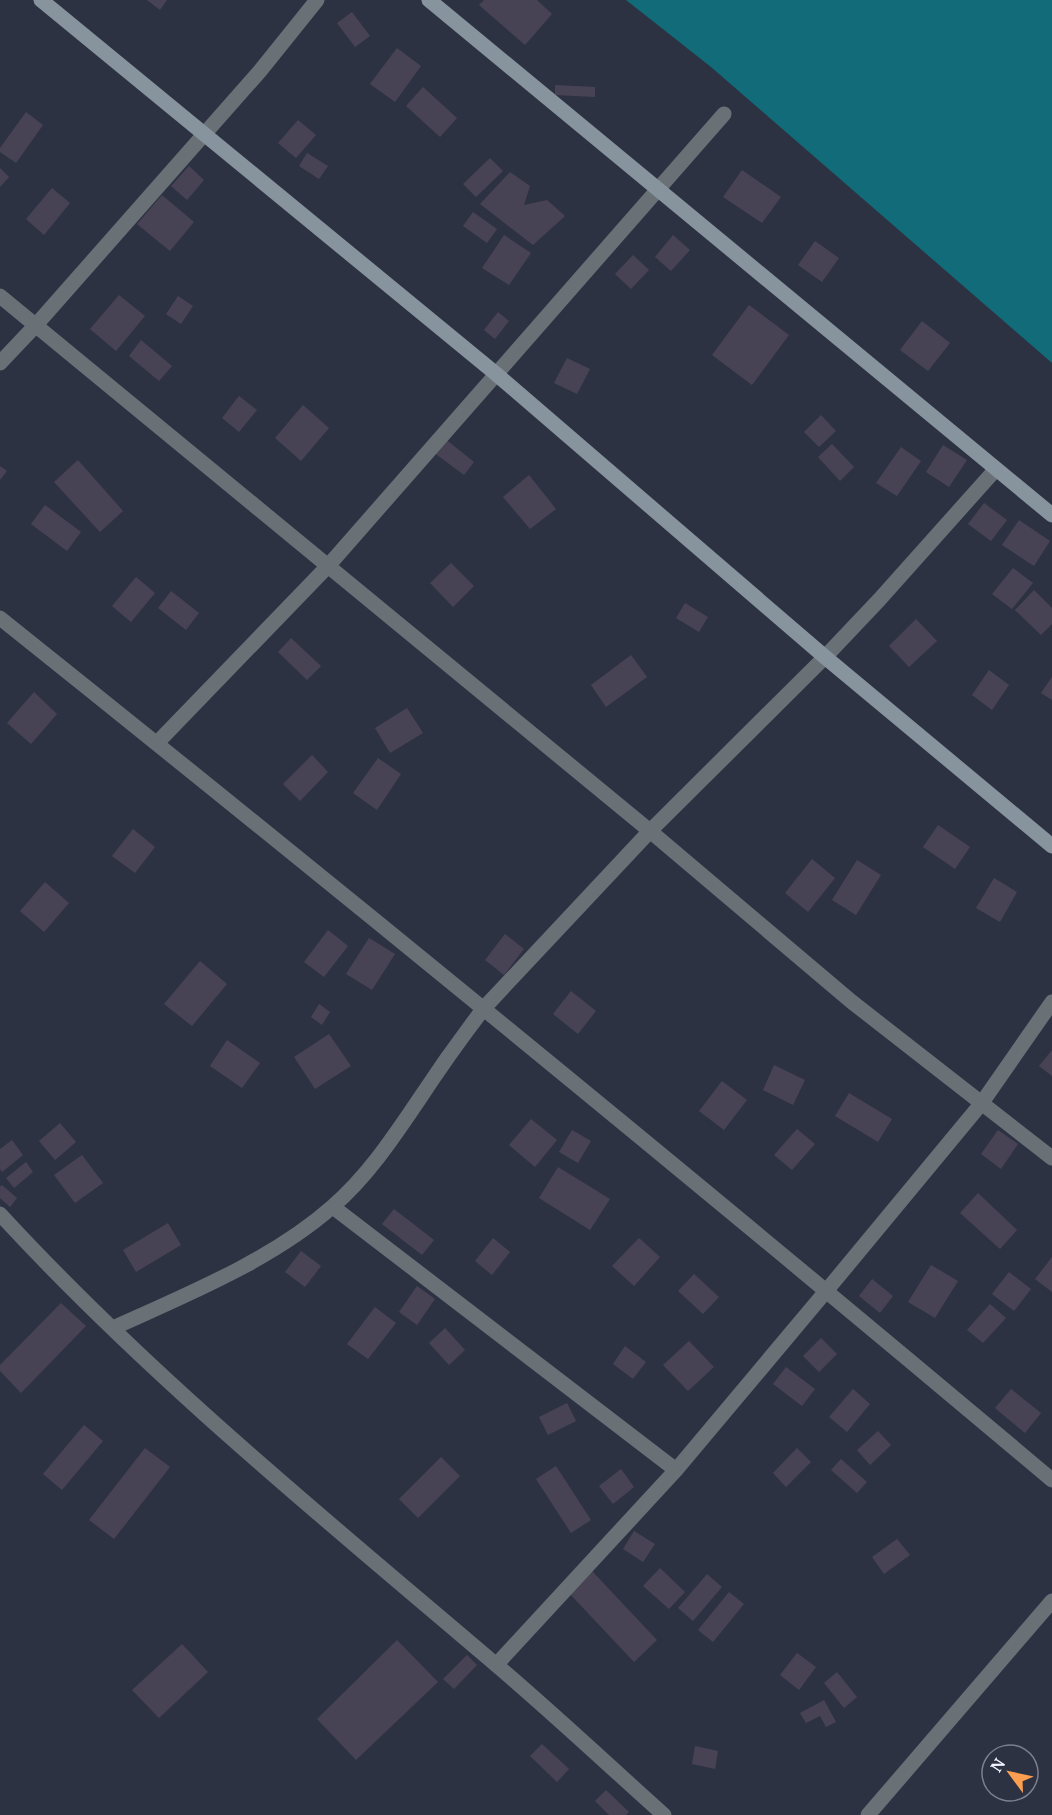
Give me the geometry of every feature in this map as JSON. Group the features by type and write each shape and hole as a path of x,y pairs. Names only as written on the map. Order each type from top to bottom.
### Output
{"street":[{"path":"41,0 495,374 825,657 1052,846"},
{"path":"0,363 36,326 260,71 317,0"},
{"path":"429,0 1052,515"},
{"path":"157,743 327,566 724,114"},
{"path":"0,296 650,831 852,1002 1052,1158"},
{"path":"113,1328 195,1291 261,1255 294,1236 333,1207 390,1143 484,1008 650,831 825,657 996,469"},
{"path":"0,618 484,1008 827,1290 1052,1480"},
{"path":"496,1665 676,1470 827,1290 981,1104 1052,1002"},
{"path":"333,1207 676,1470"},
{"path":"0,1215 113,1328 289,1490 496,1665 664,1815"},
{"path":"868,1815 1052,1601"}],"water":[{"path":"626,0 1052,0 1052,363 711,67"}],"building":[{"path":"147,0 167,0 160,10"},
{"path":"484,0 537,0 552,14 525,45 479,5"},
{"path":"352,12 370,36 355,47 337,23"},
{"path":"397,48 421,66 395,102 370,84"},
{"path":"555,85 595,87 595,97 555,95"},
{"path":"423,87 457,118 440,137 406,106"},
{"path":"26,112 43,125 16,163 0,152 0,148"},
{"path":"298,120 316,135 296,158 278,143"},
{"path":"307,153 328,166 319,179 299,166"},
{"path":"490,158 503,171 476,197 463,184"},
{"path":"189,166 204,180 187,200 171,186"},
{"path":"0,168 9,177 0,187"},
{"path":"742,170 781,197 762,223 723,197"},
{"path":"510,172 530,186 524,205 547,200 565,216 533,245 480,204"},
{"path":"52,188 70,203 44,235 26,219"},
{"path":"162,195 194,222 170,251 137,224"},
{"path":"473,212 497,229 487,243 463,226"},
{"path":"504,235 531,253 509,285 482,268"},
{"path":"673,235 690,250 671,271 655,257"},
{"path":"815,241 839,258 822,282 798,265"},
{"path":"633,255 649,270 631,289 615,274"},
{"path":"119,295 145,316 116,351 90,329"},
{"path":"178,296 193,306 181,324 166,314"},
{"path":"749,305 789,335 752,385 712,355"},
{"path":"498,312 509,321 495,339 484,330"},
{"path":"922,321 950,343 928,371 900,350"},
{"path":"141,340 172,366 159,381 129,356"},
{"path":"567,358 590,369 577,394 554,383"},
{"path":"239,396 257,410 239,432 222,418"},
{"path":"303,405 329,428 301,461 275,438"},
{"path":"821,415 836,431 819,447 804,432"},
{"path":"444,438 474,462 464,475 433,452"},
{"path":"832,444 854,467 840,481 818,457"},
{"path":"943,445 967,460 949,487 926,472"},
{"path":"901,447 921,461 897,496 876,483"},
{"path":"78,460 123,511 100,532 54,482"},
{"path":"0,466 7,471 0,480"},
{"path":"529,475 556,509 530,529 503,497"},
{"path":"984,503 1007,520 991,541 968,524"},
{"path":"45,505 81,532 67,551 31,524"},
{"path":"1019,520 1050,541 1034,566 1002,545"},
{"path":"451,563 474,586 453,607 430,583"},
{"path":"1013,568 1033,583 1012,609 992,594"},
{"path":"136,577 155,593 131,622 112,606"},
{"path":"1034,590 1052,608 1052,624 1041,635 1015,610"},
{"path":"171,591 199,613 186,630 158,608"},
{"path":"685,603 708,617 699,632 676,618"},
{"path":"916,619 937,641 909,667 889,646"},
{"path":"291,638 321,666 307,680 278,652"},
{"path":"631,655 647,677 606,707 591,685"},
{"path":"989,670 1009,685 992,710 972,695"},
{"path":"1052,677 1052,700 1041,693"},
{"path":"34,692 57,714 31,744 7,723"},
{"path":"407,708 423,733 390,753 375,728"},
{"path":"312,755 328,772 300,801 283,784"},
{"path":"378,758 401,774 377,810 353,793"},
{"path":"938,825 970,847 955,869 923,847"},
{"path":"133,829 155,847 135,873 112,856"},
{"path":"812,859 835,878 808,912 785,893"},
{"path":"857,860 881,875 856,915 832,900"},
{"path":"994,878 1017,892 1000,922 976,908"},
{"path":"45,882 69,903 44,932 20,911"},
{"path":"328,930 348,946 324,977 304,962"},
{"path":"505,934 524,949 504,975 485,960"},
{"path":"369,938 395,954 372,990 346,974"},
{"path":"200,961 227,984 192,1026 164,1004"},
{"path":"571,991 596,1011 578,1034 553,1014"},
{"path":"319,1004 330,1012 322,1025 311,1017"},
{"path":"329,1034 351,1066 315,1089 294,1057"},
{"path":"227,1040 260,1063 242,1088 210,1066"},
{"path":"1052,1050 1052,1076 1039,1066"},
{"path":"774,1065 805,1080 793,1105 763,1090"},
{"path":"722,1081 747,1100 724,1130 699,1111"},
{"path":"849,1093 892,1119 878,1142 835,1116"},
{"path":"531,1119 557,1140 535,1167 509,1145"},
{"path":"60,1123 76,1142 55,1160 39,1141"},
{"path":"797,1129 815,1144 792,1170 774,1155"},
{"path":"572,1130 591,1141 578,1163 559,1152"},
{"path":"998,1130 1018,1144 1001,1169 981,1154"},
{"path":"12,1140 23,1155 2,1172 0,1149"},
{"path":"82,1155 103,1183 75,1203 54,1175"},
{"path":"26,1162 33,1172 14,1188 6,1178"},
{"path":"558,1167 610,1199 590,1230 539,1198"},
{"path":"2,1185 17,1198 10,1207 0,1198"},
{"path":"978,1193 1017,1230 1000,1249 960,1213"},
{"path":"394,1209 434,1240 422,1255 382,1224"},
{"path":"168,1223 181,1245 136,1272 123,1250"},
{"path":"493,1238 510,1252 492,1275 475,1261"},
{"path":"639,1238 660,1257 634,1286 612,1266"},
{"path":"301,1251 321,1266 305,1287 285,1272"},
{"path":"1052,1257 1052,1292 1035,1279"},
{"path":"931,1265 958,1281 935,1318 908,1302"},
{"path":"1009,1272 1031,1289 1014,1311 992,1294"},
{"path":"694,1274 719,1297 703,1314 678,1291"},
{"path":"872,1279 893,1296 880,1313 859,1296"},
{"path":"417,1286 435,1299 417,1325 399,1312"},
{"path":"61,1303 86,1326 21,1393 0,1371 0,1365"},
{"path":"990,1304 1006,1318 983,1343 967,1330"},
{"path":"375,1307 396,1323 368,1359 347,1344"},
{"path":"445,1328 465,1350 449,1365 429,1343"},
{"path":"821,1338 837,1354 819,1372 803,1356"},
{"path":"689,1341 714,1367 688,1391 663,1365"},
{"path":"625,1346 646,1362 633,1379 613,1364"},
{"path":"786,1367 815,1389 802,1406 773,1384"},
{"path":"853,1389 870,1404 847,1432 829,1417"},
{"path":"1011,1389 1041,1413 1025,1433 995,1408"},
{"path":"567,1403 576,1421 548,1435 539,1417"},
{"path":"84,1425 103,1441 62,1490 43,1474"},
{"path":"878,1431 891,1445 870,1465 857,1450"},
{"path":"145,1448 170,1467 114,1539 89,1520"},
{"path":"797,1448 811,1462 786,1487 773,1473"},
{"path":"441,1457 460,1476 418,1518 399,1499"},
{"path":"841,1459 867,1482 857,1493 831,1470"},
{"path":"556,1466 591,1520 571,1533 536,1479"},
{"path":"621,1469 634,1487 613,1504 599,1486"},
{"path":"634,1531 655,1544 643,1562 623,1549"},
{"path":"897,1539 910,1555 884,1574 872,1557"},
{"path":"660,1568 685,1592 669,1609 643,1586"},
{"path":"592,1571 657,1640 634,1662 569,1593"},
{"path":"707,1574 722,1587 693,1621 678,1608"},
{"path":"729,1592 744,1604 713,1642 698,1630"},
{"path":"397,1640 438,1682 356,1760 317,1719"},
{"path":"182,1644 208,1672 159,1718 132,1690"},
{"path":"797,1653 816,1667 799,1690 780,1675"},
{"path":"467,1655 477,1665 454,1689 443,1679"},
{"path":"837,1672 857,1697 844,1708 824,1683"},
{"path":"824,1700 836,1722 826,1727 820,1716 806,1723 800,1713"},
{"path":"542,1744 569,1769 557,1782 530,1756"},
{"path":"695,1746 718,1751 715,1769 692,1764"},
{"path":"606,1790 629,1812 626,1815 609,1815 595,1801"}]}
